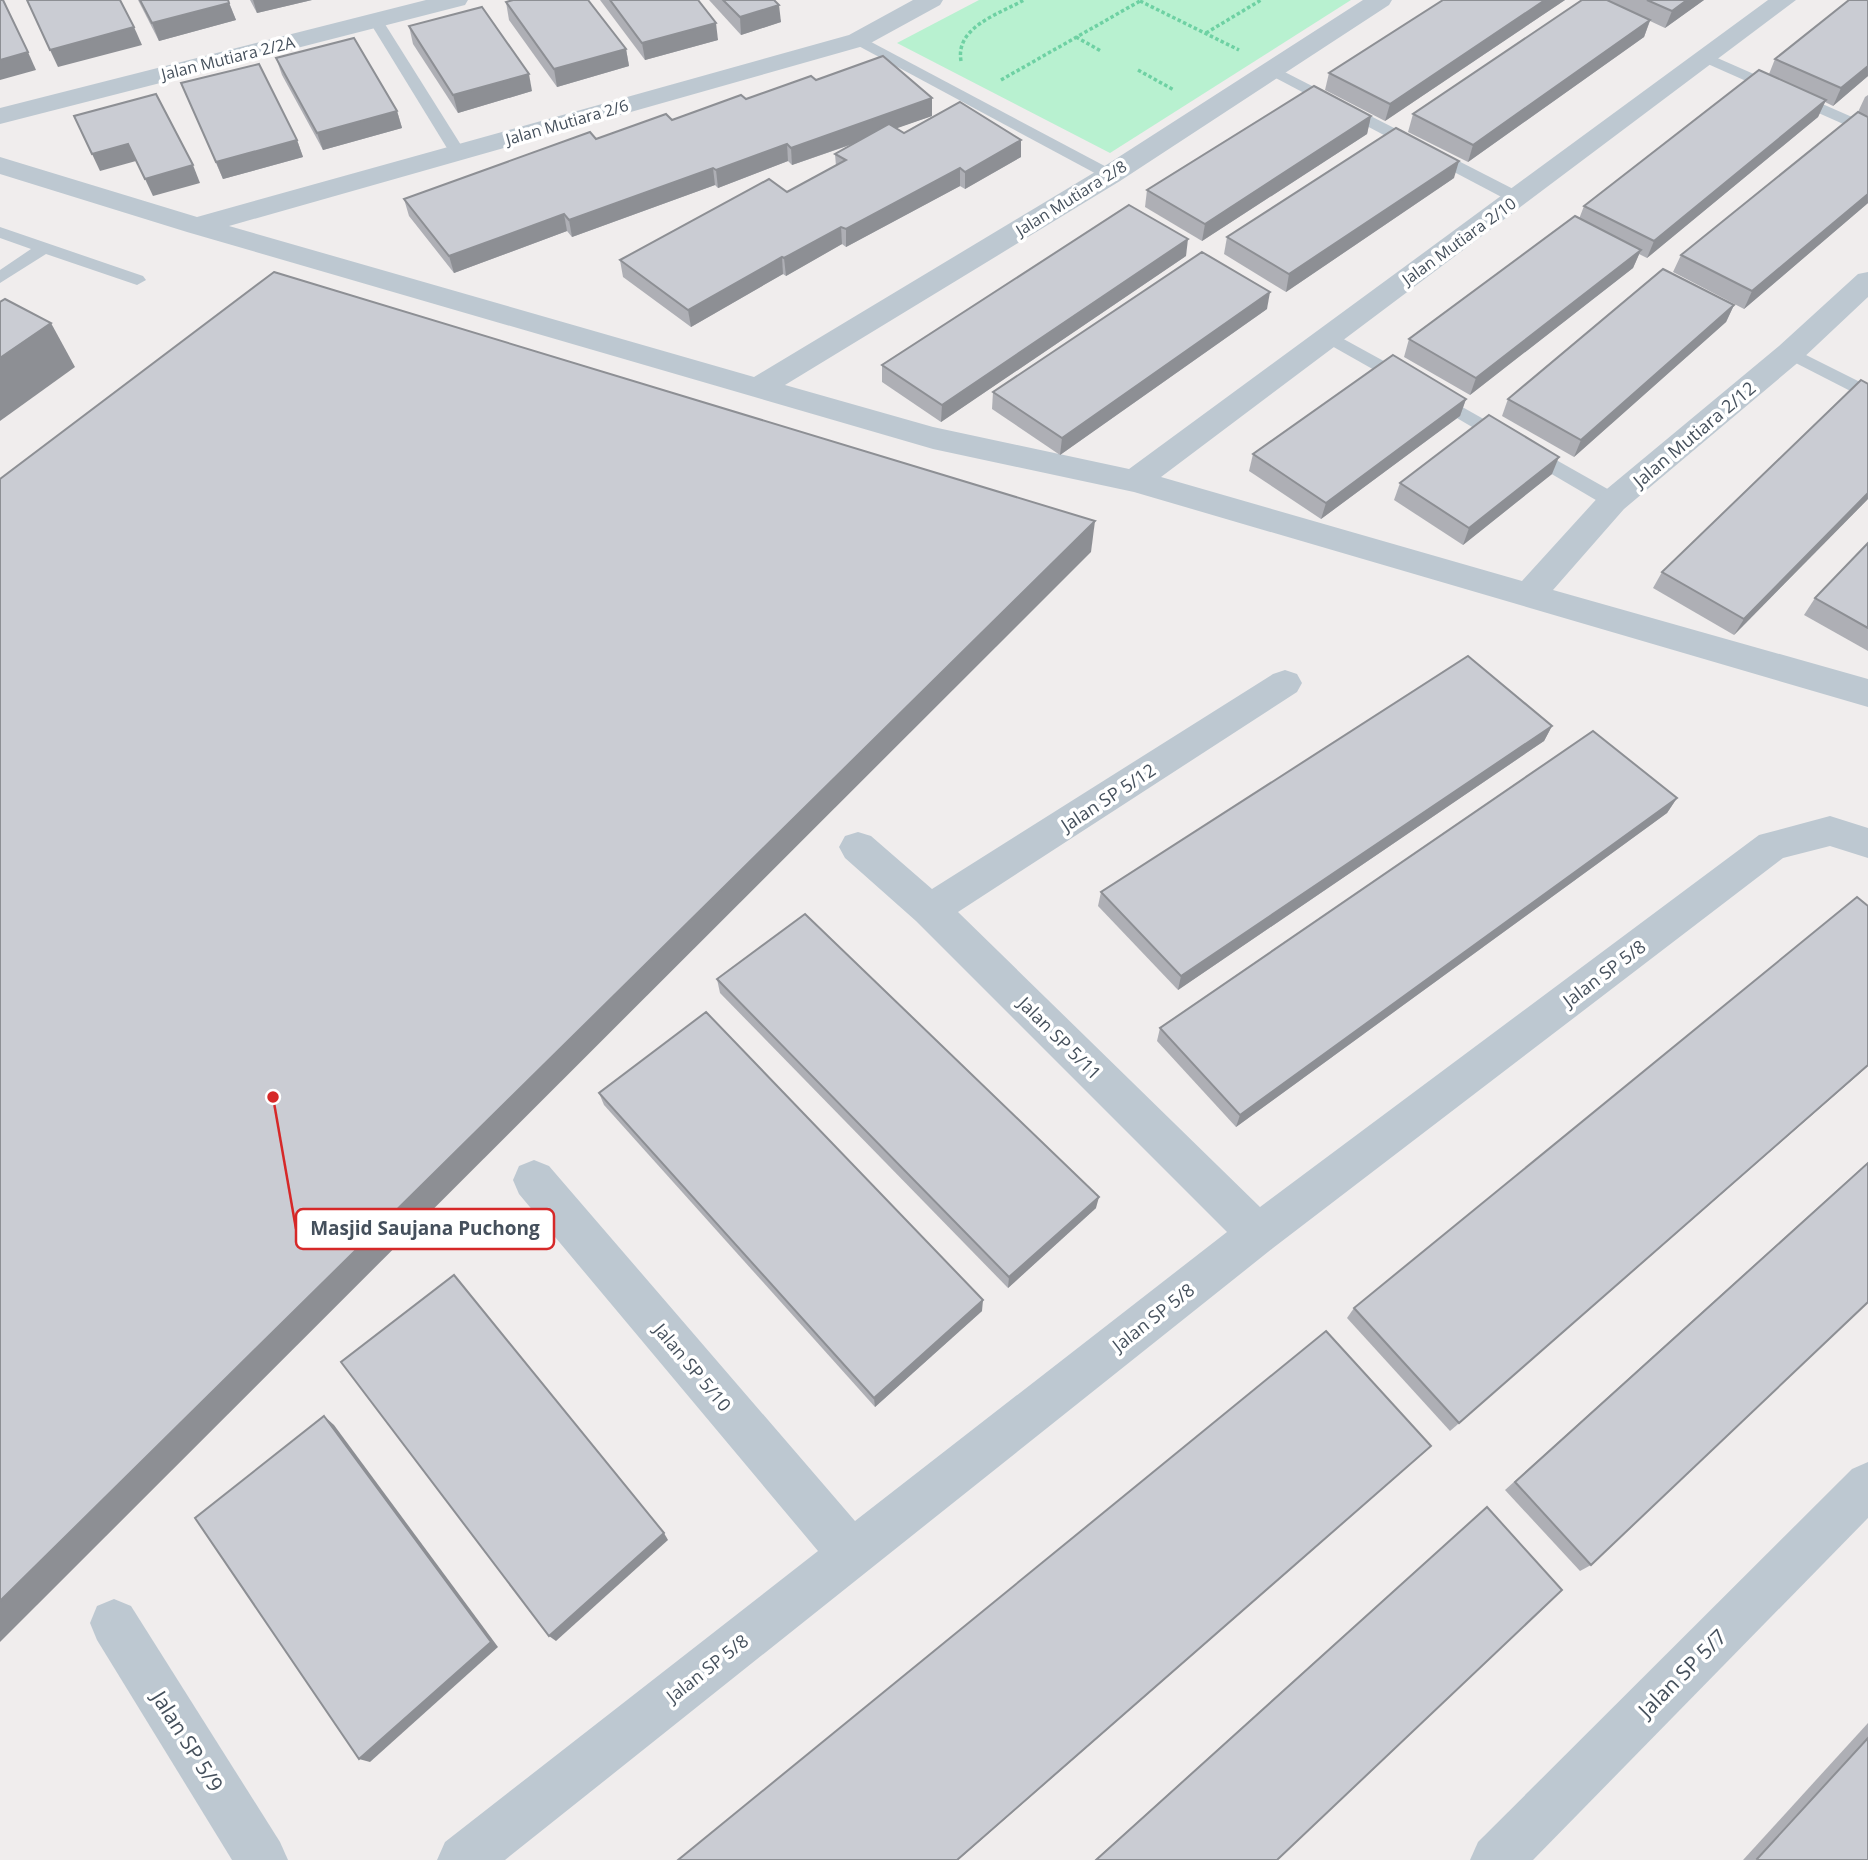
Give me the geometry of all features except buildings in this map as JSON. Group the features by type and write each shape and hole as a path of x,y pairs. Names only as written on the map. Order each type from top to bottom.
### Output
{"street":[{"name":"Jalan Mutiara 2/2A","path":"0,116 456,0"},
{"name":"Jalan Mutiara 2/6","path":"197,226 858,40 931,0"},
{"name":"Jalan Mutiara 2/8","path":"758,388 1110,175 1380,0"},
{"name":"Jalan Mutiara 2/10","path":"1134,481 1784,0"},
{"path":"0,165 197,226 933,438 1134,481 1868,693"},
{"name":"Jalan Mutiara 2/12","path":"1528,596 1614,501 1790,354 1868,281"},
{"name":"Jalan SP 5/12","path":"930,910 1285,683"},
{"name":"Jalan SP 5/8","path":"463,1860 1258,1234 1772,846 1830,831 1868,843"},
{"name":"Jalan SP 5/11","path":"858,847 930,910 1258,1234"},
{"name":"Jalan SP 5/10","path":"534,1180 852,1554"},
{"name":"Jalan SP 5/7","path":"1496,1860 1868,1485"},
{"name":"Jalan SP 5/9","path":"114,1623 262,1860"}],"lane":[{"path":"376,20 457,153"},
{"path":"858,40 1110,175"},
{"path":"1706,58 1868,130"},
{"path":"1273,71 1517,198"},
{"path":"0,232 137,280"},
{"path":"0,278 44,248"},
{"path":"1329,337 1614,501"},
{"path":"1790,354 1868,394"}],"path":[{"path":"962,67 959,49 968,32 1024,0"},
{"path":"1206,33 1261,0"},
{"path":"995,83 1140,1 1243,52 1232,58"},
{"path":"1076,37 1101,51"},
{"path":"1138,70 1177,92 1167,99"}],"green space":[{"path":"979,0 1351,0 1110,153 897,43"}],"place":[{"name":"Masjid Saujana Puchong","path":"273,1097"}]}
